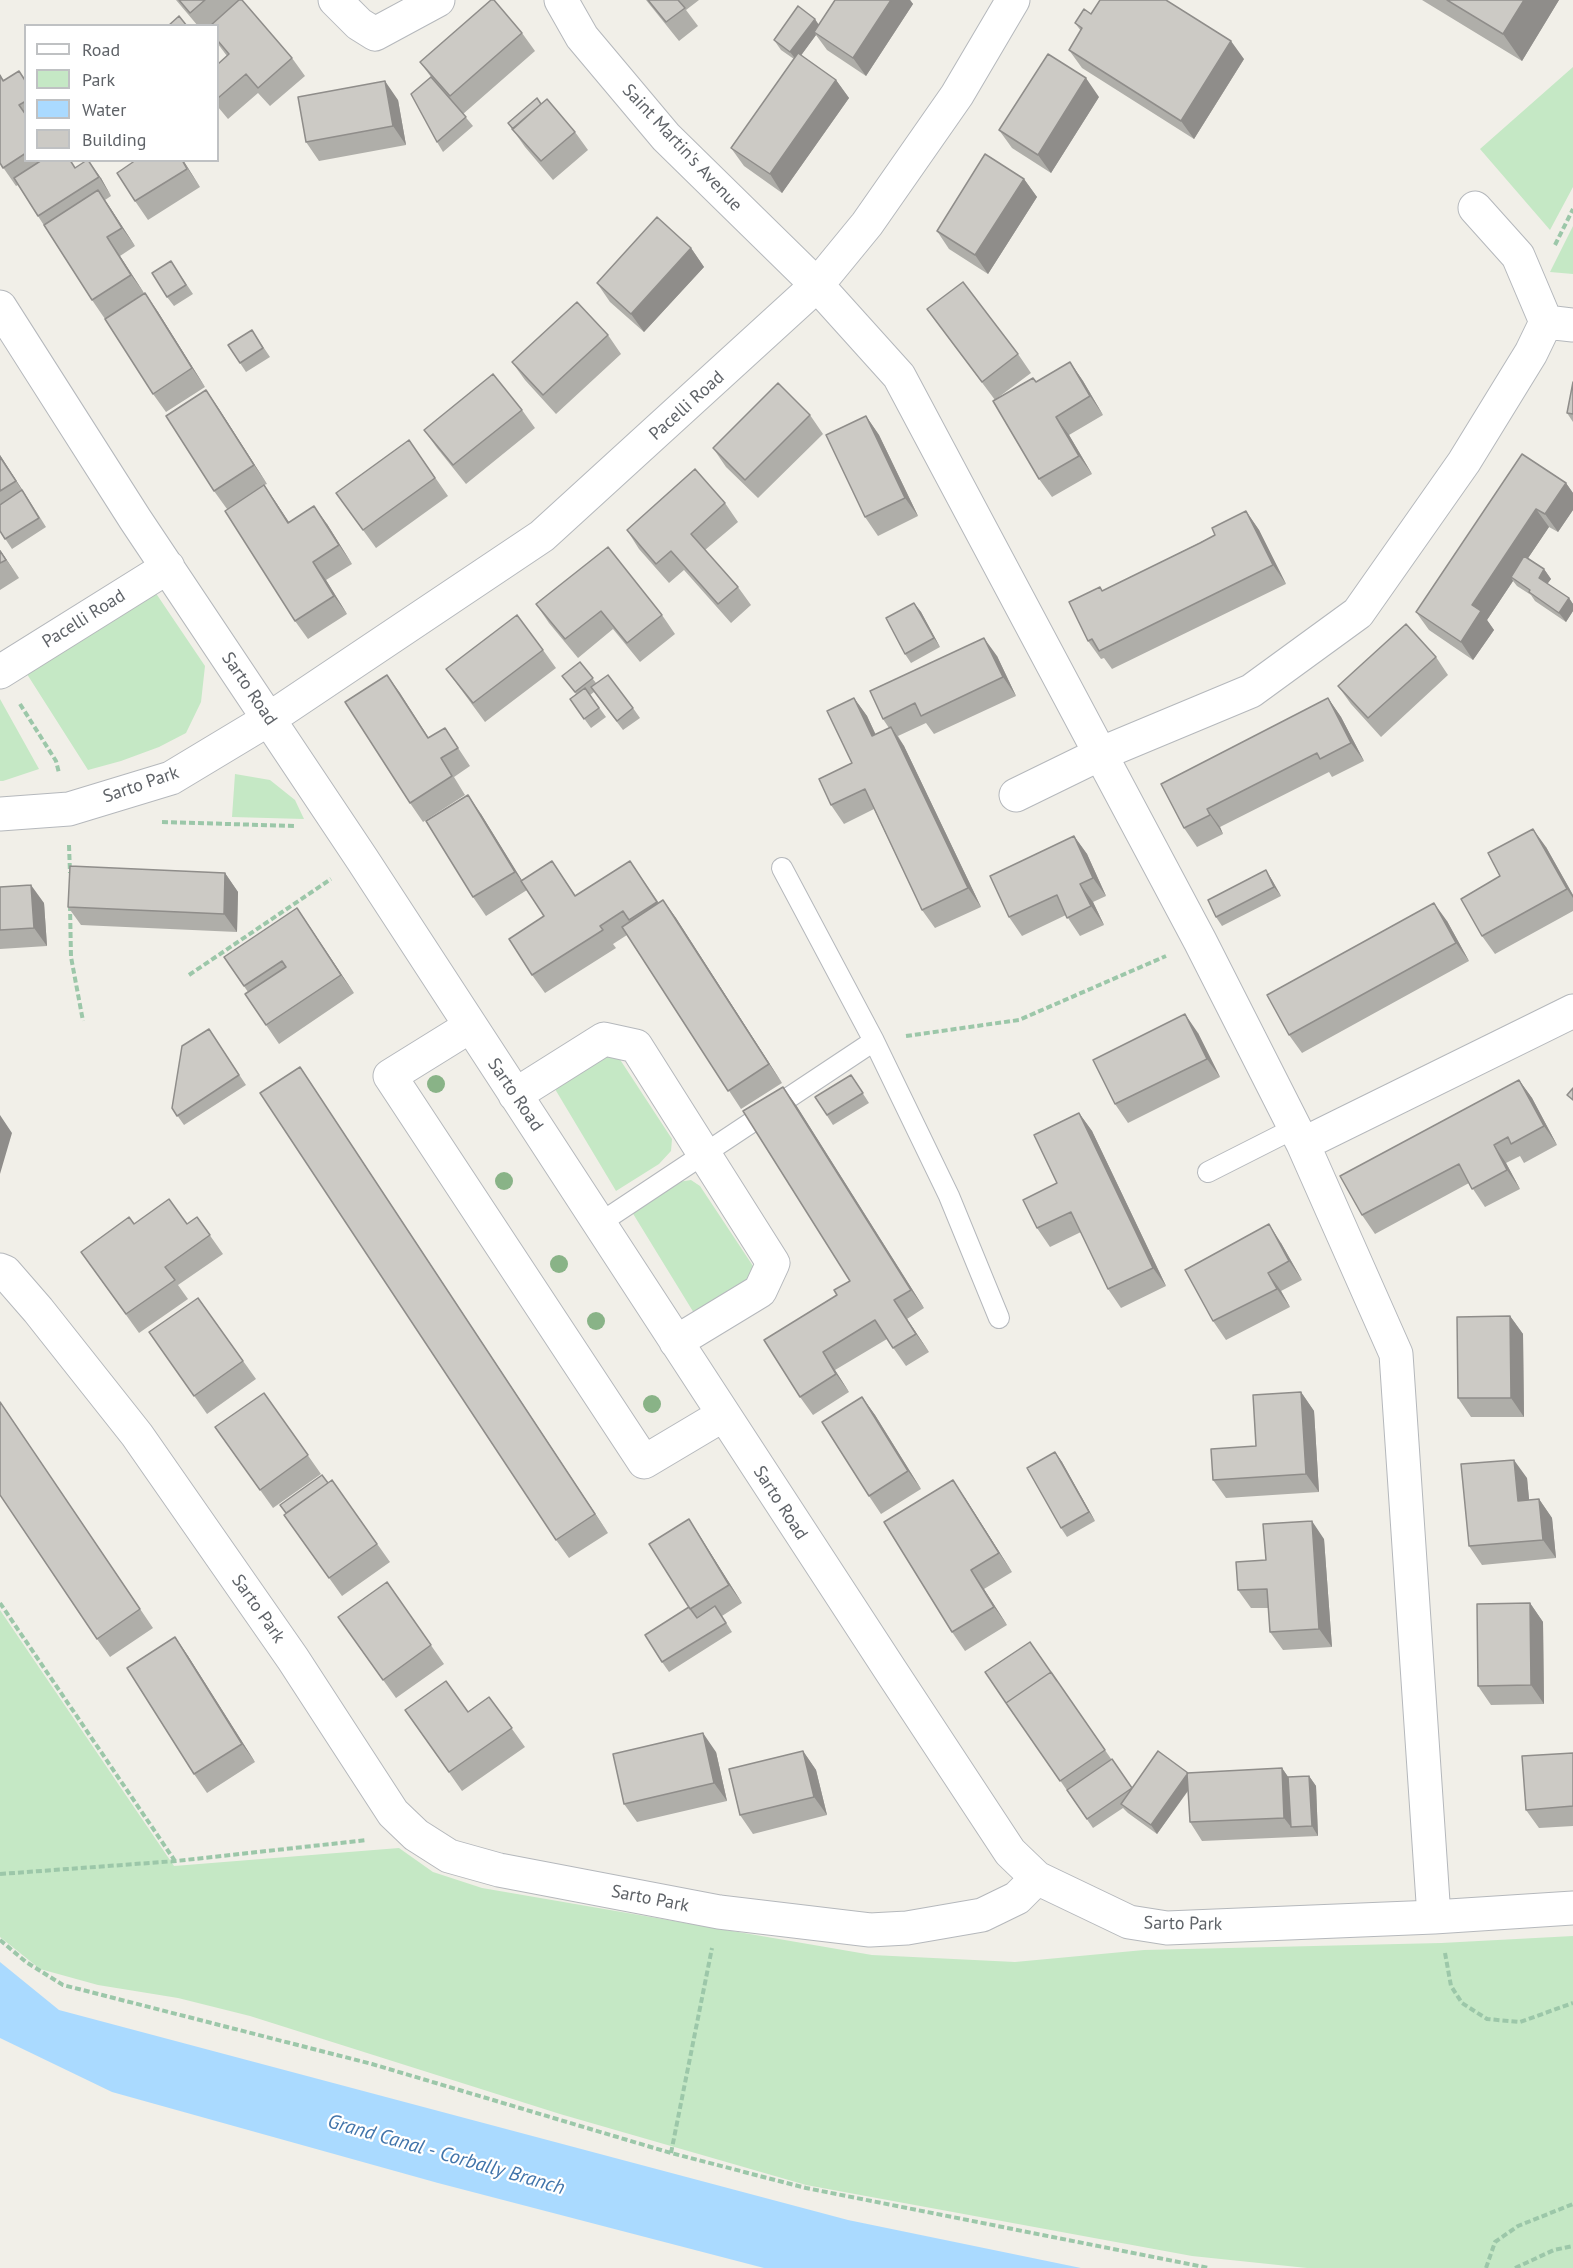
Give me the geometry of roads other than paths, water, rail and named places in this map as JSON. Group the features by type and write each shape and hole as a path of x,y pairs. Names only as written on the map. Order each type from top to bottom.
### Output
{"street":[{"path":"335,0 359,24 375,34 438,0"},
{"name":"Saint Martin's Avenue","path":"561,0 582,37 666,136 817,285 899,376 1200,941 1299,1136 1396,1354 1434,1917"},
{"name":"Pacelli Road","path":"269,719 542,537 817,285 867,224 957,95 1013,0"},
{"path":"1016,795 1100,754 1251,691 1358,613 1464,462 1531,353 1560,323 1518,255 1475,208"},
{"name":"Sarto Road","path":"0,307 1010,1852 1037,1878"},
{"name":"Pacelli Road","path":"0,672 168,567"},
{"name":"Sarto Park","path":"0,814 69,809 171,778 269,719"},
{"path":"1299,1136 1573,1011"},
{"path":"469,1027 390,1076 644,1462 723,1415"},
{"path":"515,1095 603,1040 636,1046 774,1263 760,1291 676,1342"},
{"name":"Sarto Park","path":"0,1270 5,1272 38,1310 136,1435 293,1659 393,1813 416,1835 450,1856 499,1870 719,1912 870,1930 907,1928 982,1915 1017,1898 1037,1878 1129,1922 1167,1928 1434,1917 1573,1908"}],"lane":[{"path":"782,868 874,1041 949,1197 999,1318"},
{"path":"600,1223 874,1041"},
{"path":"1209,1172 1299,1136"}],"water":[{"name":"Grand Canal - Corbally Branch","path":"0,1962 59,2010 848,2220 1081,2268 764,2268 438,2183 112,2092 0,2038"}]}
